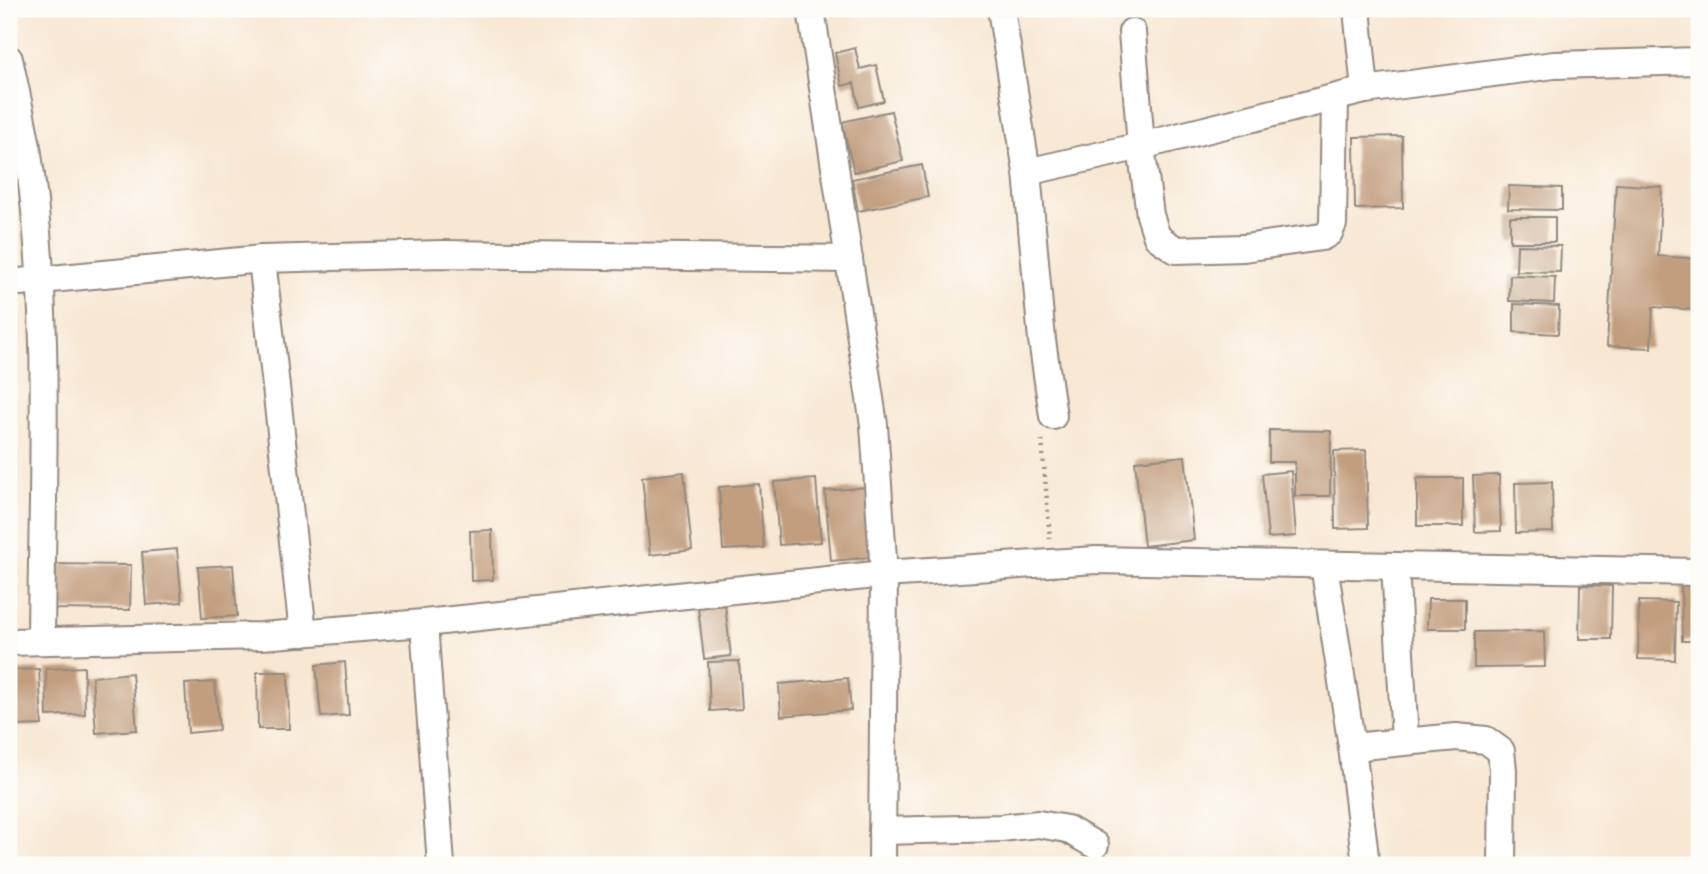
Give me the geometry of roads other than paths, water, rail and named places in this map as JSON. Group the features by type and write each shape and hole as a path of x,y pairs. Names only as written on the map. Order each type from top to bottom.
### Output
{"street":[{"path":"811,9 874,425 884,574 882,865"},
{"path":"1001,9 1027,172 1050,423"},
{"path":"1357,9 1365,90"},
{"path":"1132,32 1150,215 1157,237 1175,250 1244,248 1322,237 1329,233 1333,224 1335,99"},
{"path":"9,59 27,146 39,280 45,424 41,641"},
{"path":"1027,172 1365,90 1554,65 1699,61"},
{"path":"9,283 262,259 442,254 849,259"},
{"path":"262,259 303,633"},
{"path":"9,642 261,636 424,624 884,574 1096,560 1699,572"},
{"path":"1324,565 1352,747 1366,865"},
{"path":"1395,566 1405,740"},
{"path":"424,624 441,865"},
{"path":"1352,747 1456,737 1486,740 1501,751 1502,865"},
{"path":"882,831 1001,828 1038,824 1067,829 1096,845"}]}
